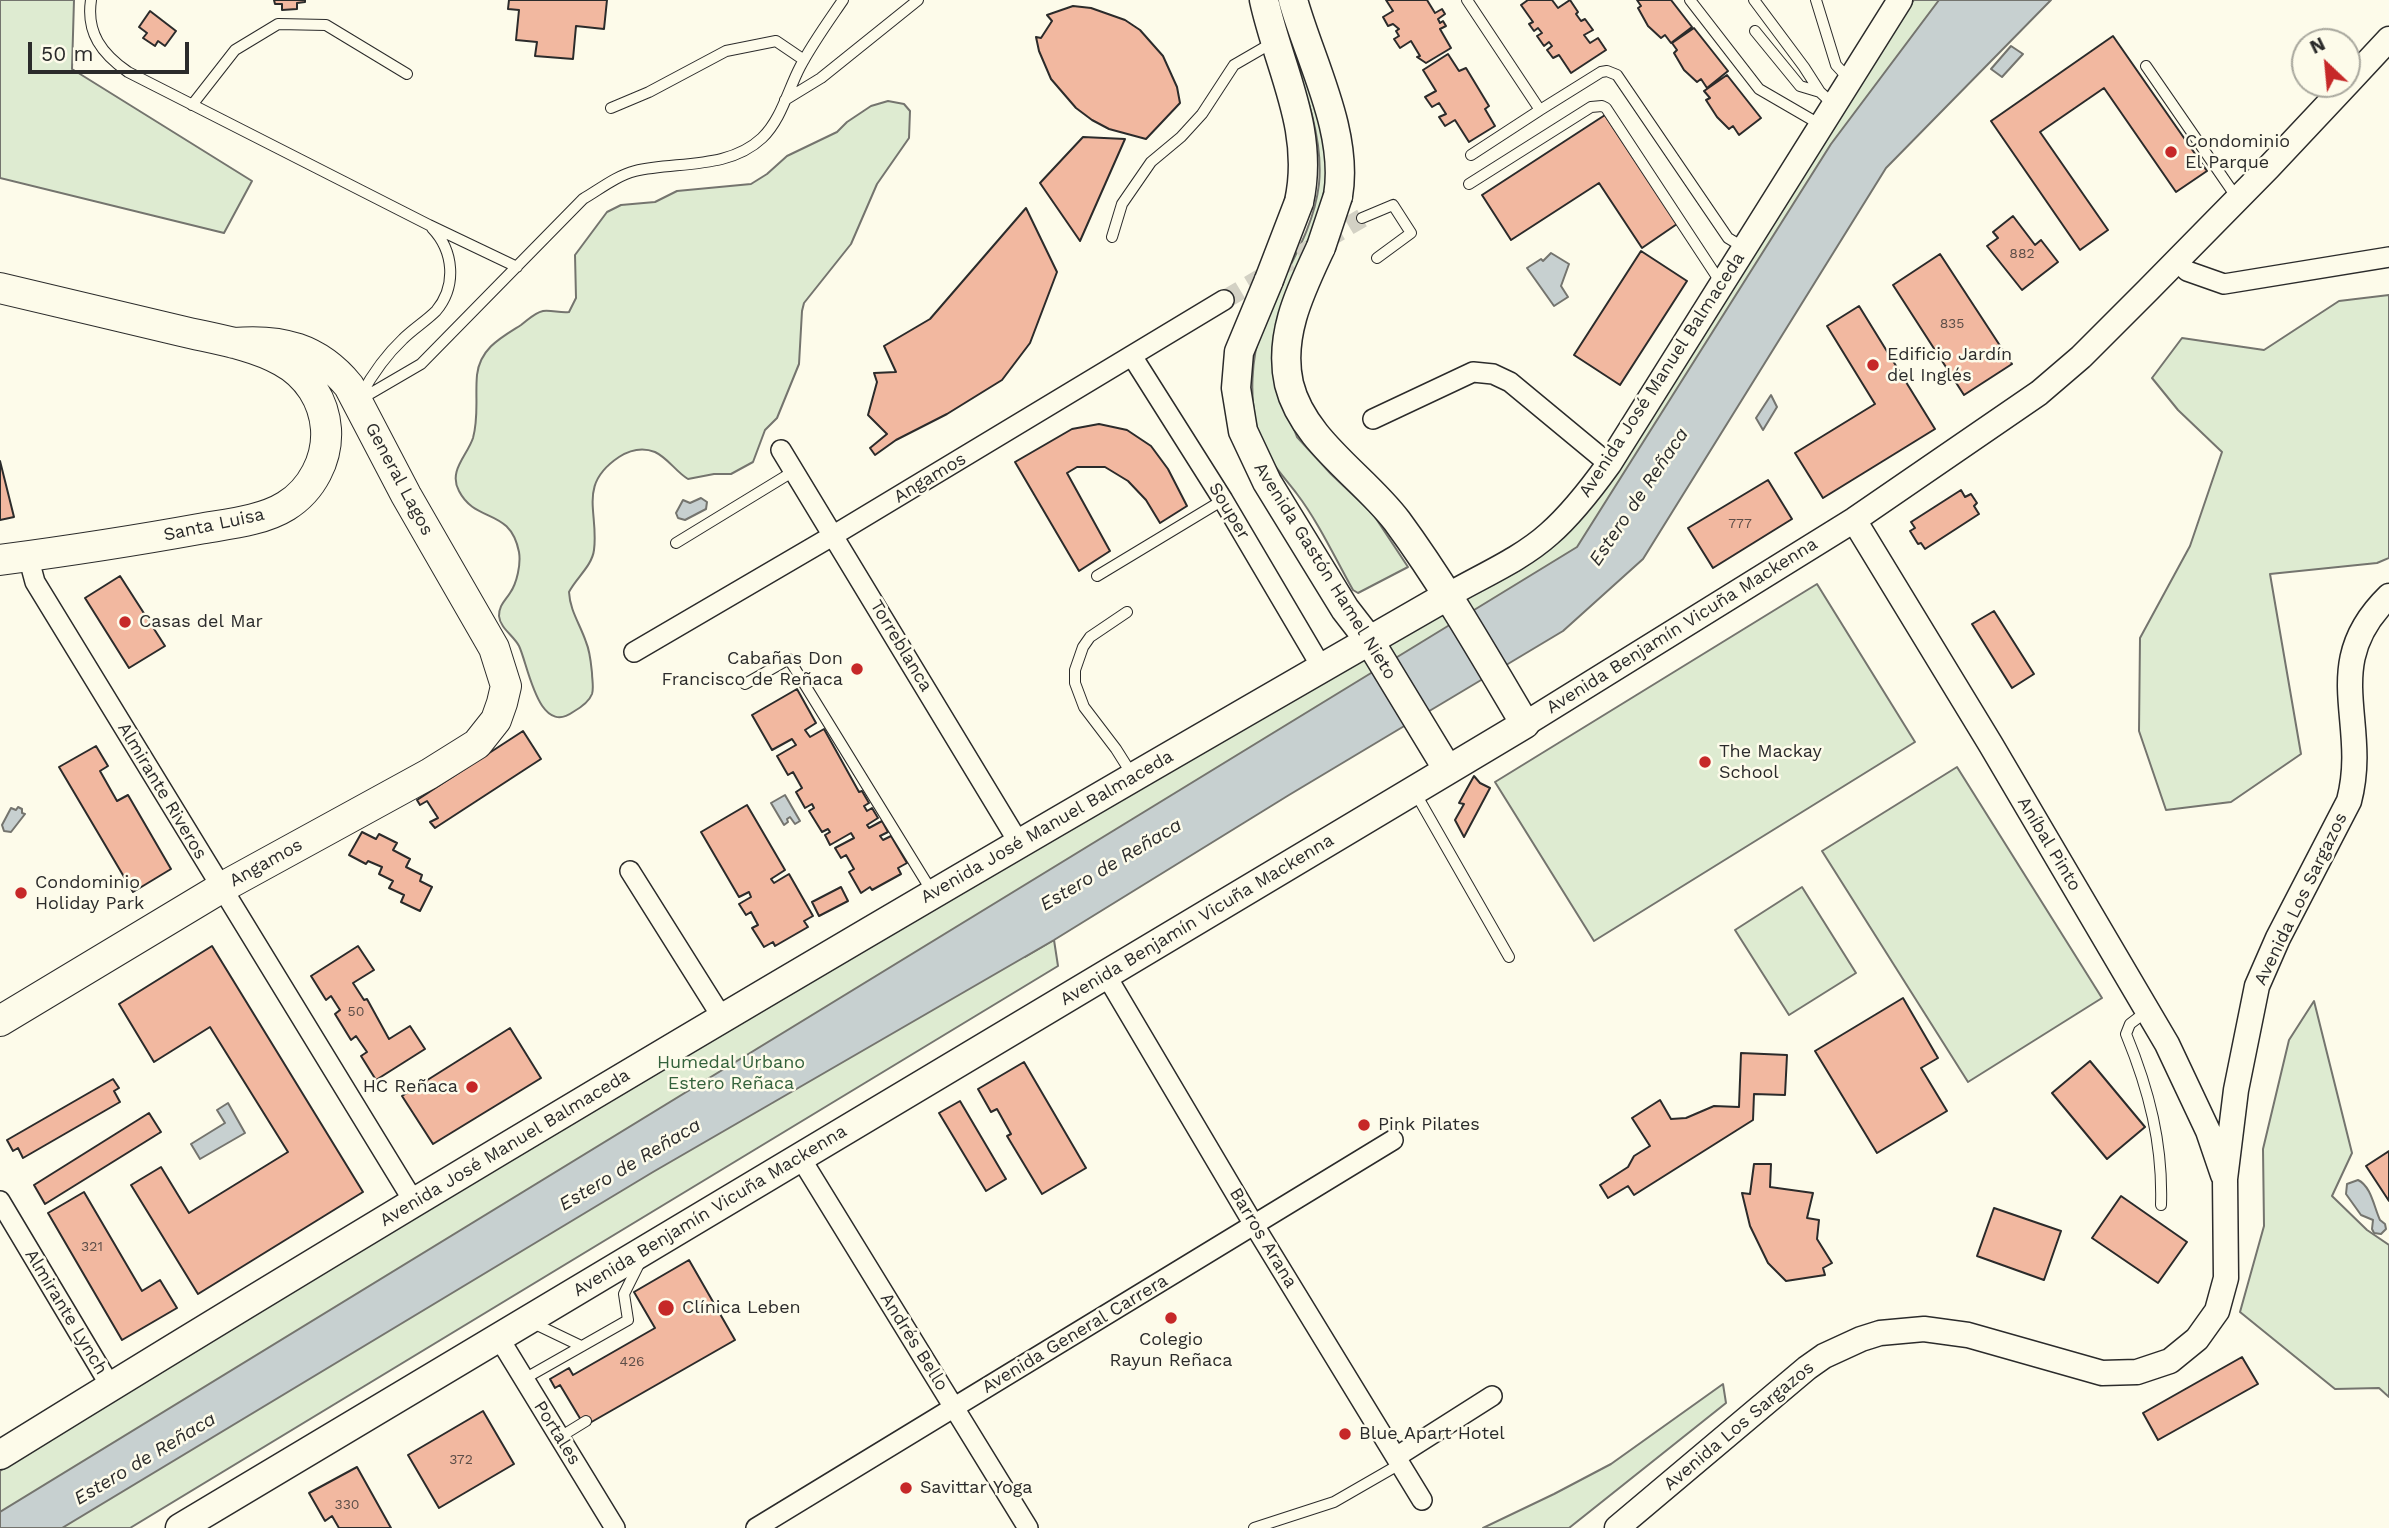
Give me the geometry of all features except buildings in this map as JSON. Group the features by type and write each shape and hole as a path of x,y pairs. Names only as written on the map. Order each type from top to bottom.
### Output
{"main road":[{"name":"Avenida Gastón Hamel Nieto","path":"1264,0 1303,141 1305,169 1299,202 1238,359 1236,388 1243,431 1266,482 1448,770"},
{"path":"1293,0 1338,144 1341,171 1338,196 1321,247 1303,285 1287,337 1286,368 1295,402 1313,432 1395,518 1525,723"},
{"path":"0,288 234,343"},
{"name":"General Lagos","path":"234,343 264,342 295,347 310,353 338,372 358,401 406,495 494,648 501,663 506,686"},
{"name":"Santa Luisa","path":"14,558 229,524 274,512 298,497 321,463 326,436 317,396 301,374 279,359 234,343"},
{"path":"326,436 358,401"},
{"name":"Avenida José Manuel Balmaceda","path":"0,1455 414,1202 1019,842 1322,668 1374,649 1452,604"},
{"name":"Angamos","path":"0,1021 221,888 477,744 496,720 506,686"},
{"name":"Avenida Benjamín Vicuña Mackenna","path":"196,1524 528,1320 1525,723"}],"street":[{"name":"Avenida José Manuel Balmaceda","path":"1452,604 1549,535 1589,492 1722,284 1825,107 1850,80 1900,0"},
{"name":"Avenida Benjamín Vicuña Mackenna","path":"2361,69 2389,39"},
{"name":"Avenida Benjamín Vicuña Mackenna","path":"1525,723 1854,520 2058,378 2333,98"},
{"path":"2176,260 2187,271 2224,284 2389,257"},
{"name":"Angamos","path":"634,652 1224,300"},
{"name":"Souper","path":"1132,356 1223,499 1322,668"},
{"path":"1373,419 1473,372 1493,374 1510,382 1609,464"},
{"name":"Torreblanca","path":"781,450 1019,842"},
{"name":"Aníbal Pinto","path":"1854,520 2148,1011 2188,1085 2225,1179"},
{"name":"Almirante Riveros","path":"14,558 35,582 414,1202"},
{"name":"Avenida Los Sargazos","path":"1617,1528 1807,1367 1861,1339 1902,1330 1946,1331 2102,1373 2137,1373 2170,1361 2197,1339 2212,1318 2222,1295 2227,1260 2225,1179 2236,1090 2257,986 2278,938 2349,801 2356,757 2349,683 2351,657 2367,620 2389,596"},
{"path":"630,871 723,1019"},
{"name":"Barros Arana","path":"1106,975 1254,1225 1422,1500"},
{"name":"Avenida General Carrera","path":"756,1528 1394,1140"},
{"name":"Andrés Bello","path":"800,1157 1028,1528"},
{"name":"Almirante Lynch","path":"0,1201 111,1387"},
{"name":"Portales","path":"499,1338 615,1528"},
{"path":"1398,1461 1492,1396"}],"lane":[{"path":"91,0 90,27 102,50 128,72 517,267"},
{"path":"358,401 421,364 583,199 612,180 651,168 715,160 737,152 763,137 804,60 843,0"},
{"path":"785,100 821,78 918,0"},
{"path":"1467,0 1540,110"},
{"path":"1690,0 1759,89 1825,107"},
{"path":"1754,0 1804,67 1825,107"},
{"path":"1816,0 1836,65 1850,80"},
{"path":"192,105 235,50 278,24 326,25 407,74"},
{"path":"1755,31 1800,86 1825,107"},
{"path":"611,108 649,92 726,51 776,41 804,60"},
{"path":"1112,237 1122,204 1151,162 1181,137 1202,114 1234,65 1276,42"},
{"path":"2146,66 2237,198"},
{"path":"1471,155 1601,72 1613,72 1620,78 1728,238 1744,248"},
{"path":"1469,184 1591,107 1602,106 1606,108 1722,284"},
{"path":"1362,218 1393,205 1411,233 1377,258"},
{"path":"358,401 373,374 402,339 434,313 446,294 451,272 450,259 438,234 429,225"},
{"path":"676,543 794,471"},
{"path":"1097,576 1223,499"},
{"path":"1127,612 1090,637 1083,647 1075,670 1075,683 1084,707 1133,776"},
{"path":"745,684 789,659 933,894"},
{"path":"1413,791 1509,957"},
{"path":"2148,1011 2130,1024 2126,1034 2141,1069 2157,1129 2161,1160 2161,1205"},
{"path":"524,1379 628,1320 624,1294 646,1249"},
{"path":"528,1320 581,1346"},
{"path":"560,1437 586,1421"},
{"path":"1254,1528 1334,1502 1398,1461"}],"green space":[{"path":"0,0 74,0 72,69 252,181 224,233 0,178"},
{"path":"1274,0 1283,0 1321,122 1328,175 1320,217 1275,380 1297,437 1373,514 1408,567 1358,593 1353,590 1305,505 1269,458 1258,432 1253,406 1252,379 1258,339 1269,309 1303,240 1316,203 1319,184 1317,138 1312,115"},
{"name":"Humedal Urbano Estero Reñaca","path":"1914,0 2010,0 1877,154 1657,522 1025,957 1054,940 1058,966 130,1528 0,1528 0,1471 158,1367 1571,516 1857,72"},
{"path":"888,101 904,104 910,111 909,138 877,184 851,244 804,303 799,364 777,418 765,430 753,462 731,474 688,479 655,452 636,450 619,457 606,467 598,478 593,500 593,556 569,592 573,611 588,649 593,692 587,702 573,712 561,717 551,715 536,695 519,646 499,616 501,606 518,573 519,552 515,538 501,522 466,501 456,484 457,470 475,430 477,375 482,357 500,339 537,313 569,312 576,298 575,255 607,212 621,205 655,202 677,191 751,184 787,156 837,132 871,106"},
{"path":"2389,295 2389,558 2377,563 2270,574 2301,754 2231,802 2166,810 2139,731 2140,638 2190,546 2222,452 2178,410 2152,378 2182,338 2264,350 2339,301"},
{"name":"The Mackay School","path":"1817,584 1915,742 1594,941 1495,782"},
{"path":"1957,767 2102,998 1968,1082 1822,851"},
{"path":"1802,887 1856,973 1789,1015 1735,930"},
{"path":"2314,1001 2352,1153 2332,1196 2367,1230 2389,1245 2389,1397 2379,1388 2335,1389 2240,1312 2264,1226 2263,1149 2289,1040"},
{"path":"1723,1384 1726,1403 1569,1528 1483,1528 1611,1464"}],"water":[{"name":"Humedal Urbano Estero Reñaca","path":"1939,0 2051,0 1886,168 1643,559 1563,631 1054,940 653,1172 62,1528 0,1528 0,1512 1577,547 1831,144"},
{"path":"2011,46 2023,54 2002,77 1991,69"},
{"path":"1551,253 1569,264 1561,286 1568,297 1554,306 1527,268 1541,259 1543,261"},
{"path":"1771,395 1777,407 1763,430 1756,418"},
{"path":"701,498 707,502 706,509 685,520 678,518 676,513 683,500 690,503"},
{"path":"785,795 800,821 795,824 790,817 784,825 771,803"},
{"path":"18,807 25,814 11,832 4,831 2,825 11,808 16,810"},
{"path":"228,1103 245,1133 200,1159 191,1144 225,1123 217,1110"},
{"path":"2358,1180 2366,1187 2380,1220 2385,1224 2386,1229 2381,1234 2374,1233 2373,1220 2361,1215 2346,1194 2347,1184"}],"tunnel":[{"path":"1224,300 1362,218"}],"place":[{"name":"Condominio El Parque","path":"2171,152"},
{"name":"Edificio Jardín del Inglés","path":"1873,365"},
{"name":"Casas del Mar","path":"125,622"},
{"name":"Cabañas Don Francisco de Reñaca","path":"857,669"},
{"name":"The Mackay School","path":"1705,762"},
{"name":"Condominio Holiday Park","path":"21,893"},
{"name":"HC Reñaca","path":"472,1087"},
{"name":"Pink Pilates","path":"1364,1125"},
{"name":"Clínica Leben","path":"666,1308"},
{"name":"Colegio Rayun Reñaca","path":"1171,1318"},
{"name":"Blue Apart Hotel","path":"1345,1434"},
{"name":"Savittar Yoga","path":"906,1488"}],"water label":[{"name":"Estero de Reñaca","path":"1639,497"},
{"name":"Estero de Reñaca","path":"1111,865"},
{"name":"Estero de Reñaca","path":"630,1165"},
{"name":"Estero de Reñaca","path":"145,1459"}]}
